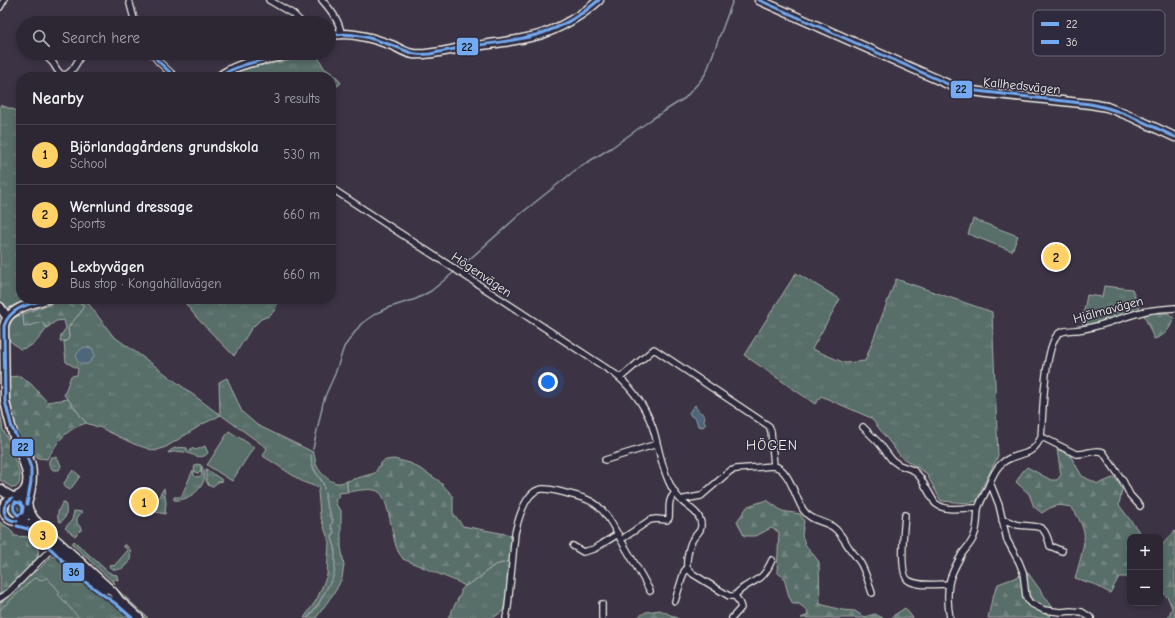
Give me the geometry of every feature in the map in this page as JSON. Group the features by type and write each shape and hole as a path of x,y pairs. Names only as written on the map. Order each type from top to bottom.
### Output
{"street":[{"path":"0,7 4,0"},
{"path":"129,0 133,16"},
{"path":"269,0 295,16"},
{"path":"322,0 329,7 334,16"},
{"path":"336,35 358,36 382,42 411,54 430,53 524,38 553,30 578,16 599,0"},
{"name":"Kallhedsvägen","path":"759,0 959,89 1102,106 1126,114 1175,138"},
{"path":"336,20 341,34"},
{"path":"50,60 58,72"},
{"path":"70,72 78,60"},
{"path":"157,60 170,72"},
{"path":"226,72 241,65 264,60"},
{"name":"Högenvägen","path":"336,191 620,378 632,391 650,422 663,468 668,480 675,493 696,513 700,519 700,531 693,539 690,546 687,568 684,572 675,601"},
{"path":"18,521 24,518 27,514 30,493 29,473 16,442 3,401 4,326 7,318 15,310 32,304"},
{"path":"0,308 7,318"},
{"name":"Hjälmavägen","path":"1041,437 1049,356 1054,339 1059,333 1089,328 1153,309 1175,308"},
{"path":"620,378 654,349 769,426 771,431 774,466"},
{"path":"863,427 879,443 892,460 898,465 913,470 920,477 938,506 950,508 978,508"},
{"path":"950,618 948,608 948,584 959,560 975,534 978,521 978,508 992,475 1001,464 1008,459 1033,450 1041,437 1076,454 1096,450 1103,452 1122,480 1130,495 1140,506"},
{"path":"605,460 657,444"},
{"path":"681,500 701,496 730,471 736,469 774,466 782,470 804,511 814,519 833,528 844,538 862,565 872,593"},
{"path":"4,508 8,500 24,493 29,473"},
{"path":"989,484 992,485 994,489 1007,540 1023,572 1026,597 1030,603 1044,610 1082,612 1090,618"},
{"path":"0,489 14,497 22,498 28,506 34,519 84,575 119,600 139,618"},
{"path":"506,618 516,525 530,496 535,491 540,489 551,489 588,499 595,503 608,518 618,534 650,591"},
{"path":"625,537 650,520 667,520 669,518 670,498 675,493"},
{"path":"0,499 5,514 8,518 30,524 57,544"},
{"path":"905,515 903,566 905,577 909,581 916,583 930,585 948,584"},
{"path":"1002,520 1042,528 1048,535 1050,546 1062,551"},
{"path":"573,546 583,552 590,551 618,534"},
{"path":"0,598 9,592 57,544"},
{"path":"735,596 738,591 762,576 767,571 772,560"},
{"path":"687,568 693,574 729,596 735,596"},
{"path":"732,618 740,608 740,604 735,596"},
{"path":"602,604 602,618"}],"green space":[{"path":"320,60 324,68 330,72 236,72 249,67 287,61"},
{"path":"336,76 341,83 336,87"},
{"path":"0,105 16,110 16,304 20,304 5,309 0,302"},
{"path":"973,219 1018,236 1012,251 968,234"},
{"path":"796,273 840,299 812,349 845,363 865,361 896,279 992,312 998,456 977,501 969,503 941,501 926,473 901,457 871,418 821,396 815,404 744,355"},
{"path":"1104,286 1132,289 1140,309 1084,326 1082,322 1087,295 1102,297"},
{"path":"50,304 84,305 81,312 68,328 69,337 67,341 60,341 61,335 66,328 64,320 56,321 47,328 42,322 24,327 23,314"},
{"path":"82,304 89,304 113,336 220,415 219,382 227,378 242,412 257,425 313,452 317,467 331,481 341,483 347,481 348,492 338,493 339,497 335,500 337,506 341,510 341,546 344,565 342,578 336,590 316,618 304,618 317,599 327,575 329,542 320,515 319,488 303,482 263,456 267,448 221,415 203,424 166,447 155,451 134,444 101,428 86,423 64,395 71,376 77,375 78,369 66,362 64,342 67,341 69,337 68,328 81,312 84,305"},
{"path":"186,304 278,304 269,316 261,319 251,329 234,356 197,318"},
{"path":"1168,313 1174,318 1167,332 1154,339 1144,315"},
{"path":"23,314 24,327 42,322 47,328 39,339 32,345 20,349 9,340 8,328 13,318"},
{"path":"20,376 31,384 47,402 68,399 86,423 72,429 67,433 55,446 47,459 33,456 28,444 18,435 14,426 9,402 8,377"},
{"path":"0,411 3,430 12,447 10,449 20,475 20,480 15,488 0,480"},
{"path":"229,431 254,447 232,481 207,465"},
{"path":"205,446 208,453 200,457 182,452 168,453 176,448 187,448 187,450 191,451 191,448 196,450"},
{"path":"1057,449 1070,455 1082,476 1098,484 1115,477 1122,489 1119,505 1141,534 1127,534 1127,577 1119,577 1110,593 1093,584 1075,578 1084,542 1084,532 1075,512 1071,507 1055,506 1042,513 1034,507 1029,494 1016,482 1027,467 1051,480 1057,480 1061,475"},
{"path":"52,457 56,457 59,461 61,466 59,470 53,470 49,465 49,460"},
{"path":"394,459 410,463 439,481 453,496 453,513 463,526 511,535 510,561 495,565 480,578 465,586 403,559 396,546 388,510 379,492 364,490 348,492 347,487 347,481 375,473 382,462"},
{"path":"196,464 201,465 204,471 202,484 198,490 187,498 174,500 174,497 181,497 193,470 196,477 202,476 201,467 201,472 195,472 194,468"},
{"path":"206,469 223,481 218,482 213,486 209,486 206,481"},
{"path":"73,470 80,476 70,490 65,487 64,483"},
{"path":"164,488 166,503 165,514 156,512 158,508 154,505"},
{"path":"767,500 782,511 800,514 804,521 802,535 805,544 819,562 820,604 842,610 855,611 864,617 875,614 883,618 801,618 808,615 807,610 799,604 793,604 789,597 784,578 777,572 779,532 771,528 756,536 744,536 737,521 748,506"},
{"path":"13,502 19,502 23,506 23,512 19,516 13,516 9,512 9,506"},
{"path":"63,502 65,502 66,516 60,522 58,515 59,509"},
{"path":"74,511 82,512 77,518 77,523 82,529 75,536 65,528 72,520"},
{"path":"0,522 10,529 15,536 31,538 36,545 38,557 22,576 0,596"},
{"path":"1175,531 1175,618 1168,618 1172,608 1168,598 1163,593 1163,544"},
{"path":"74,541 107,571 117,575 118,580 113,580 115,584 72,544"},
{"path":"125,544 131,551 130,560 121,569 112,569 109,567 110,564 114,566 128,550 123,546"},
{"path":"68,546 77,552 148,618 143,618"},
{"path":"52,556 58,557 65,562 133,618 0,618 0,603 30,574 38,570"},
{"path":"510,561 503,611 493,618 448,618 461,593 461,590 465,586 480,578 495,565"},
{"path":"1028,573 1053,608 1050,618 988,618 992,599 998,584"},
{"path":"46,577 60,592 58,594 79,618 0,618 0,610 34,578 43,580"},
{"path":"905,608 913,618 892,618 893,616"},
{"path":"660,610 677,618 636,618 646,612"}],"water":[{"path":"85,347 92,348 95,355 88,364 79,363 76,358 81,349"},
{"path":"695,405 705,418 704,421 706,424 703,427 698,426 696,419 689,413"}],"waterway":[{"path":"462,266 518,216 578,168 611,148 685,98 706,73 733,0"},
{"path":"313,449 323,403 344,347 361,324 387,308 416,299 431,291 453,273"},
{"path":"311,455 313,467 322,482 324,489"},
{"path":"308,618 319,603 334,575 335,547 332,538 334,532 331,526 333,520 330,516 325,493"}],"transit line":[{"name":"22","path":"336,35 345,34 360,36 383,42 414,54 430,54 540,34 555,29 569,21 584,12 599,0"},
{"name":"22","path":"759,0 959,89 1101,106 1112,109 1175,137"},
{"name":"22","path":"157,60 170,72"},
{"name":"22","path":"227,72 262,60"},
{"name":"22","path":"27,504 31,482 31,468 26,454 12,428 5,401 4,326 11,314 21,307 31,304"},
{"name":"22","path":"12,498 8,501 4,508 4,512 8,518 17,521"},
{"name":"36","path":"15,502 20,503 23,507 22,513 18,515 14,509 15,502"},
{"name":"36","path":"17,526 28,529 81,579 116,604 132,618"}],"place":[{"name":"Wernlund dressage","path":"1056,257"},
{"name":"Björlandagårdens grundskola","path":"144,502"},
{"name":"Lexbyvägen","path":"43,535"}],"district":[{"name":"HÖGEN","path":"772,445"}]}
